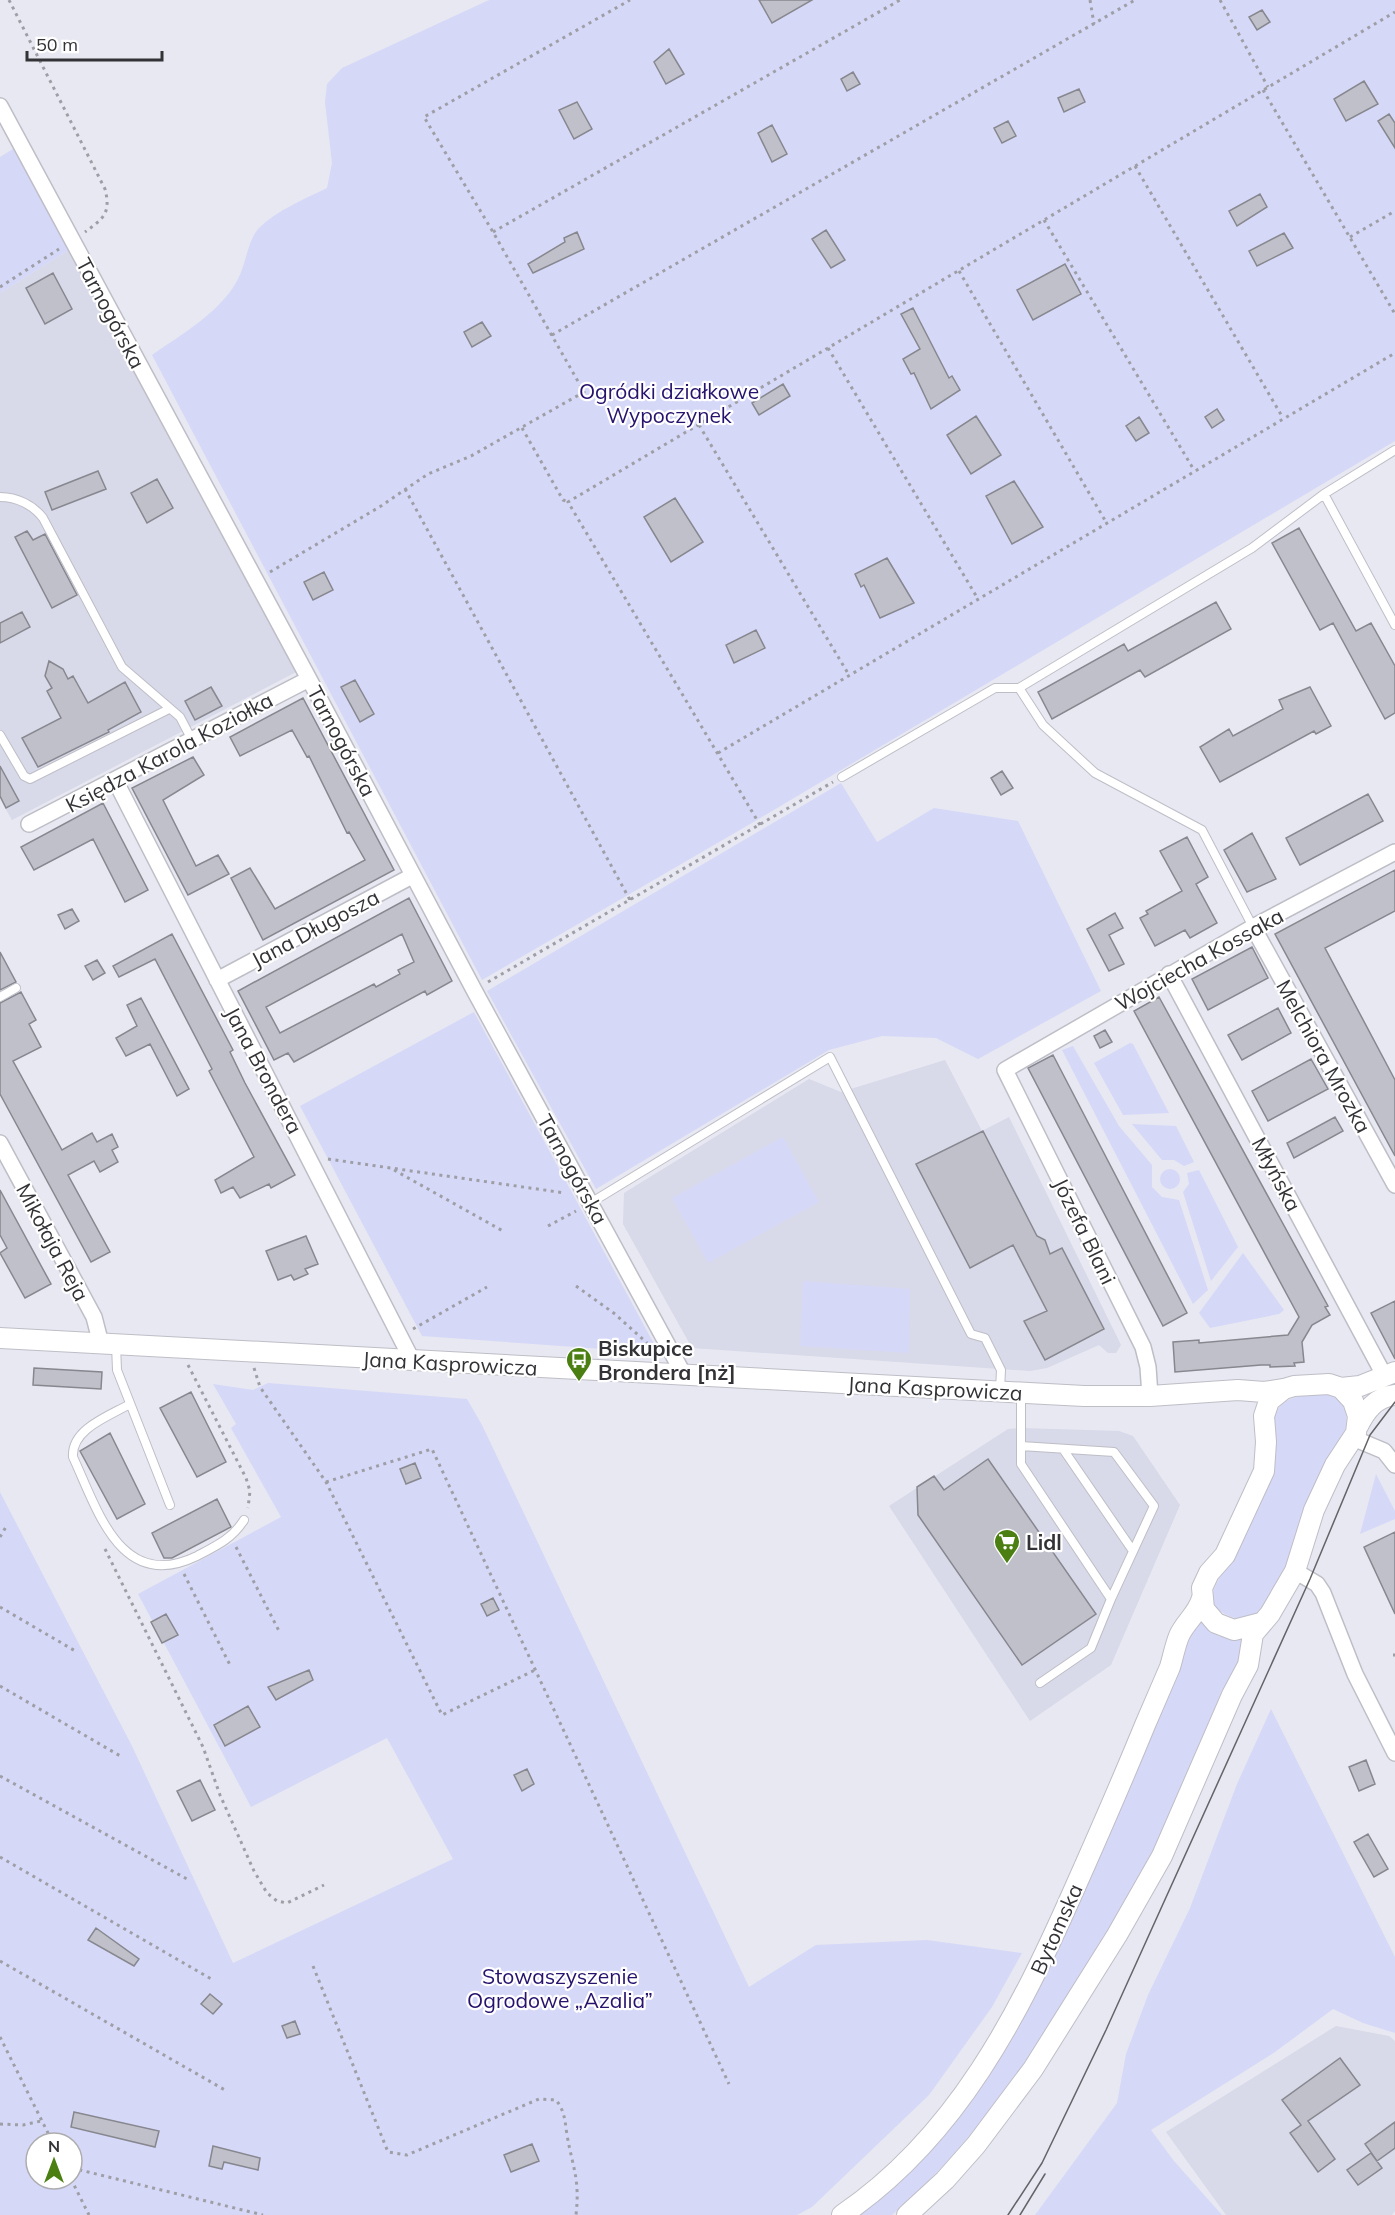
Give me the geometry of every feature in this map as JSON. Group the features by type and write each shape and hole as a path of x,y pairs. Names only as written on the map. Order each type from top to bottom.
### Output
{"street":[{"name":"Tarnogórska","path":"0,106 309,679 412,876 684,1375"},
{"name":"Księdza Karola Koziołka","path":"29,824 309,679"},
{"name":"Jana Brondera","path":"115,780 412,1360"},
{"name":"Wojciecha Kossaka","path":"1005,1070 1253,927 1395,852"},
{"name":"Jana Długosza","path":"217,980 412,876"},
{"name":"Melchiora Mrozka","path":"1253,927 1395,1185"},
{"name":"Młyńska","path":"1169,974 1389,1373"},
{"name":"Józefa Blani","path":"1005,1070 1143,1347 1147,1356 1150,1396"},
{"name":"Mikołaja Reja","path":"0,1143 109,1344"},
{"name":"Jana Kasprowicza","path":"0,1338 1021,1393 1150,1396 1264,1392 1322,1384 1341,1388"},
{"path":"1341,1388 1360,1386 1389,1373"},
{"path":"1341,1388 1353,1401 1355,1432"},
{"path":"1264,1426 1265,1407 1275,1395 1284,1389"},
{"name":"Jana Kasprowicza","path":"1223,1392 1241,1398 1252,1405 1264,1426"},
{"path":"908,2215 945,2180 1006,2106 1056,2035 1117,1935 1162,1856 1186,1804 1232,1695 1248,1665 1253,1634 1295,1571 1314,1510 1335,1465 1370,1406 1380,1399 1395,1395"},
{"name":"Bytomska","path":"842,2215 892,2176 918,2150 972,2084 1008,2029 1040,1966 1118,1791 1170,1666 1179,1637 1196,1614 1202,1598 1205,1579 1225,1555 1264,1471 1266,1457 1264,1426"},
{"path":"1355,1432 1384,1450 1395,1465"},
{"path":"1295,1571 1317,1584 1323,1593 1355,1674 1395,1753"},
{"path":"1202,1598 1208,1616 1225,1628 1243,1630 1262,1623"}],"lane":[{"path":"842,777 995,688 1018,688 1252,548 1324,494 1395,450"},
{"path":"1324,494 1395,625"},
{"path":"0,497 24,502 35,508 43,518 122,667 180,717 192,740"},
{"path":"1018,688 1043,725 1095,773 1202,830 1253,927"},
{"path":"0,735 24,776 30,779 169,709"},
{"path":"0,997 16,988"},
{"path":"590,1199 830,1057 971,1334 985,1338 1001,1370 1000,1392"},
{"path":"109,1344 170,1505"},
{"path":"1021,1393 1022,1464 1111,1599"},
{"path":"130,1404 86,1430 76,1439 72,1447 73,1457 106,1528 117,1544 145,1563 164,1567 179,1564 230,1537 244,1520"},
{"path":"1021,1446 1113,1452 1154,1506 1091,1648 1040,1683"},
{"path":"1063,1449 1133,1551"}],"path":[{"path":"0,287 72,241 105,216 108,204 105,189 9,0"},
{"path":"256,580 428,474 471,456 584,392 494,232 424,117 630,0"},
{"path":"494,232 900,0"},
{"path":"1090,0 1094,24"},
{"path":"552,335 1136,0"},
{"path":"1220,0 1268,87"},
{"path":"568,502 1395,12"},
{"path":"1263,90 1395,314"},
{"path":"1135,166 1283,418"},
{"path":"1350,237 1395,211"},
{"path":"1044,220 1194,470"},
{"path":"959,271 1106,522"},
{"path":"828,348 978,599"},
{"path":"718,753 1395,353"},
{"path":"699,425 849,675"},
{"path":"522,428 563,500 568,502 760,825"},
{"path":"405,489 630,900"},
{"path":"474,990 842,777"},
{"path":"309,1156 590,1199"},
{"path":"391,1168 503,1231"},
{"path":"548,1226 590,1199"},
{"path":"576,1286 615,1314 654,1350"},
{"path":"400,1337 487,1287"},
{"path":"188,1348 189,1371 246,1478 250,1491 244,1520"},
{"path":"255,1352 255,1375 260,1387 326,1482 442,1715 535,1670"},
{"path":"326,1482 432,1449 729,2084"},
{"path":"0,1537 7,1525"},
{"path":"106,1528 101,1533 105,1549 203,1747 220,1795 262,1886 277,1901 287,1903 324,1885"},
{"path":"230,1537 279,1631"},
{"path":"179,1564 230,1665"},
{"path":"0,1607 77,1652"},
{"path":"0,1686 122,1757"},
{"path":"0,1776 187,1879"},
{"path":"0,1857 213,1980"},
{"path":"0,1961 225,2090"},
{"path":"313,1966 381,2129 383,2145 388,2152 407,2155 539,2099 556,2100 562,2108 576,2165 578,2180 576,2215"},
{"path":"0,2037 46,2131"},
{"path":"0,2124 23,2125 41,2121"},
{"path":"84,2171 263,2215"},
{"path":"77,2191 89,2215"}],"shaded area":[{"path":"69,250 298,671 12,820 0,799 0,293"},
{"path":"945,1060 982,1131 1009,1117 1121,1345 1116,1353 1108,1353 1099,1345 1047,1368 1030,1371 692,1348 623,1224 624,1193 809,1079 841,1092"},
{"path":"1008,1429 1119,1431 1133,1436 1180,1505 1111,1665 1030,1721 889,1506"},
{"path":"1336,2026 1389,2036 1395,2041 1395,2211 1392,2215 1226,2215 1166,2132"}],"green space":[{"name":"Ogródki działkowe Wypoczynek","path":"489,0 1395,0 1395,441 757,820 482,980 152,355 200,322 222,302 238,279 252,238 259,228 283,210 327,188 332,163 325,102 327,84 342,68"},
{"path":"13,149 69,250 0,293 0,157"},
{"path":"841,783 877,842 934,808 1018,821 1101,991 978,1059 936,1038 882,1036 829,1050 596,1189 487,991"},
{"path":"474,1012 659,1353 422,1336 300,1106"},
{"path":"1130,1043 1133,1044 1169,1113 1123,1115 1094,1063"},
{"path":"1073,1046 1119,1126 1152,1165 1152,1187 1162,1197 1179,1200 1208,1290 1193,1304 1062,1050"},
{"path":"1132,1124 1176,1126 1194,1162 1184,1166 1174,1160 1162,1160"},
{"path":"783,1137 819,1202 708,1263 672,1198"},
{"path":"1166,1169 1174,1169 1180,1175 1180,1183 1174,1189 1166,1189 1160,1183 1160,1175"},
{"path":"1199,1170 1238,1247 1211,1281 1183,1192 1189,1184 1187,1173"},
{"path":"1243,1253 1284,1310 1279,1314 1210,1328 1199,1313"},
{"path":"803,1281 910,1289 909,1353 800,1346"},
{"name":"Stowaszyszenie Ogrodowe „Azalia”","path":"268,1383 467,1399 482,1425 749,1987 816,1945 927,1940 1022,1953 992,2007 929,2095 812,2207 797,2215 0,2215 0,1492 132,1746 233,1963 453,1859 387,1738 251,1807 138,1594 281,1517 231,1428 236,1424 213,1384 253,1390"},
{"path":"1324,1394 1336,1398 1344,1407 1346,1424 1303,1530 1277,1585 1264,1605 1248,1618 1238,1619 1228,1616 1215,1607 1212,1598 1214,1589 1233,1550 1275,1414 1279,1407 1290,1399"},
{"path":"1376,1474 1395,1511 1395,1519 1360,1534"},
{"path":"1203,1620 1218,1636 1244,1639 1236,1674 1222,1690 1171,1812 1129,1894 1046,2031 976,2128 922,2188 892,2215 859,2215 902,2180 940,2141 973,2099 1003,2054 1030,2006 1077,1907 1179,1669 1182,1648 1198,1622"},
{"path":"1271,1709 1395,1957 1395,2033 1363,2023 1333,2009 1275,2052 1151,2130 1174,2161 1222,2215 1035,2215 1117,2103 1126,2054 1148,1995 1190,1908 1237,1784"}],"building":[{"path":"759,0 812,0 772,23"},
{"path":"1262,10 1270,22 1257,30 1249,17"},
{"path":"669,49 684,74 666,84 654,62"},
{"path":"853,72 860,84 847,91 841,79"},
{"path":"1364,81 1378,104 1346,121 1334,99"},
{"path":"1079,89 1085,102 1064,112 1058,98"},
{"path":"577,102 592,129 574,139 559,110"},
{"path":"1389,114 1395,123 1395,148 1378,121"},
{"path":"1008,121 1016,136 1002,143 994,128"},
{"path":"772,125 787,154 772,162 758,133"},
{"path":"1260,194 1267,207 1237,226 1229,211"},
{"path":"826,230 845,260 831,268 812,239"},
{"path":"577,232 584,249 533,273 528,264 565,242 564,238"},
{"path":"1284,233 1293,248 1257,266 1249,251"},
{"path":"1065,264 1081,294 1033,320 1017,290"},
{"path":"53,273 72,309 45,324 26,288"},
{"path":"913,308 949,378 952,376 960,390 931,409 914,373 911,374 903,359 920,349 901,314"},
{"path":"482,322 491,336 472,347 464,332"},
{"path":"783,384 790,396 759,415 752,403"},
{"path":"1217,409 1224,420 1212,428 1205,417"},
{"path":"976,416 1001,455 971,474 947,435"},
{"path":"1139,417 1149,433 1136,441 1126,426"},
{"path":"98,471 106,489 52,510 45,492"},
{"path":"157,479 173,508 147,523 131,493"},
{"path":"1014,481 1043,527 1012,544 986,496"},
{"path":"675,498 703,542 671,562 644,517"},
{"path":"1299,528 1356,631 1371,623 1395,666 1395,713 1385,719 1333,623 1320,630 1272,543"},
{"path":"27,531 33,540 45,534 77,595 52,608 15,537"},
{"path":"887,558 914,603 880,618 864,585 861,587 855,574"},
{"path":"324,572 333,590 313,600 304,582"},
{"path":"1216,602 1231,629 1145,677 1140,670 1052,719 1038,692 1124,644 1128,651"},
{"path":"22,612 30,627 0,643 0,623"},
{"path":"756,630 765,648 734,663 726,645"},
{"path":"49,661 63,669 68,679 73,676 88,703 125,682 141,712 108,730 109,732 38,767 22,738 61,718 47,691 52,688 45,676"},
{"path":"355,680 374,714 360,722 341,687"},
{"path":"211,687 222,706 195,720 185,701"},
{"path":"1310,687 1331,726 1316,734 1314,731 1220,782 1200,747 1229,729 1233,736 1283,709 1279,700"},
{"path":"303,698 394,870 263,940 231,878 250,868 275,909 365,860 349,832 347,833 309,756 307,757 292,730 240,756 230,737"},
{"path":"193,757 204,775 163,800 196,866 218,855 229,874 188,895 132,788"},
{"path":"0,766 19,801 6,808 0,796"},
{"path":"1002,771 1013,788 1001,795 991,778"},
{"path":"1368,794 1383,821 1300,865 1286,838"},
{"path":"103,803 148,890 125,902 93,839 34,870 21,847"},
{"path":"1252,833 1276,879 1247,892 1224,850"},
{"path":"1187,837 1208,877 1196,884 1217,923 1190,938 1185,930 1155,946 1140,918 1148,914 1146,911 1182,891 1160,851"},
{"path":"1395,870 1395,911 1325,948 1395,1080 1395,1156 1275,934"},
{"path":"409,898 452,981 427,995 425,991 294,1062 288,1053 274,1060 238,991","holes":["402,934 414,962 398,970 400,974 376,987 374,984 280,1033 266,1007"]},
{"path":"72,909 79,921 65,929 58,915"},
{"path":"1115,913 1123,928 1109,935 1124,964 1109,971 1087,929"},
{"path":"172,934 233,1050 230,1052 245,1083 295,1175 271,1188 269,1184 240,1198 233,1187 221,1193 215,1180 254,1157 155,959 119,977 113,966"},
{"path":"1252,947 1268,978 1208,1010 1192,979"},
{"path":"0,952 16,982 0,990"},
{"path":"97,960 105,973 93,980 85,966"},
{"path":"21,992 36,1020 29,1024 41,1047 13,1061 62,1150 92,1133 97,1142 112,1134 118,1147 112,1150 118,1162 100,1172 94,1161 68,1175 110,1252 91,1262 0,1094 0,1003"},
{"path":"1159,997 1328,1306 1325,1307 1330,1315 1312,1325 1302,1342 1304,1362 1294,1363 1295,1366 1261,1365 1175,1372 1173,1342 1199,1340 1199,1343 1288,1335 1299,1317 1134,1011"},
{"path":"141,998 189,1089 177,1096 150,1044 126,1056 116,1038 137,1026 127,1005"},
{"path":"1278,1008 1291,1033 1242,1060 1228,1035"},
{"path":"1105,1030 1112,1042 1100,1048 1094,1036"},
{"path":"1053,1055 1187,1313 1163,1326 1028,1068"},
{"path":"1311,1059 1328,1089 1268,1121 1252,1091"},
{"path":"1335,1117 1343,1131 1294,1158 1287,1143"},
{"path":"983,1131 1037,1236 1045,1240 1050,1254 1062,1248 1104,1329 1045,1360 1024,1321 1047,1311 1013,1245 970,1268 916,1164"},
{"path":"0,1190 51,1284 25,1298 0,1253 7,1248 0,1235"},
{"path":"306,1236 318,1264 305,1269 308,1274 294,1280 291,1275 278,1280 266,1251"},
{"path":"1395,1301 1395,1359 1371,1313"},
{"path":"34,1368 102,1372 101,1389 33,1385"},
{"path":"191,1392 226,1462 197,1477 160,1408"},
{"path":"110,1433 145,1504 117,1519 80,1451"},
{"name":"Lidl","path":"988,1459 1096,1614 1022,1665 918,1515 917,1487 934,1476 944,1490"},
{"path":"415,1463 421,1478 406,1484 400,1469"},
{"path":"217,1499 231,1527 172,1558 164,1558 152,1533"},
{"path":"1395,1532 1395,1614 1364,1547"},
{"path":"493,1598 499,1610 487,1616 481,1604"},
{"path":"166,1614 178,1635 162,1643 151,1622"},
{"path":"309,1670 313,1680 276,1700 268,1687"},
{"path":"248,1706 260,1727 225,1746 214,1725"},
{"path":"1366,1760 1375,1784 1359,1791 1349,1767"},
{"path":"527,1769 534,1784 522,1791 514,1775"},
{"path":"200,1780 215,1810 192,1821 177,1791"},
{"path":"1368,1834 1388,1869 1374,1877 1354,1842"},
{"path":"96,1928 139,1959 134,1966 88,1940"},
{"path":"210,1994 222,2004 213,2014 201,2004"},
{"path":"295,2021 300,2034 287,2038 282,2026"},
{"path":"1340,2058 1360,2085 1308,2121 1335,2159 1318,2172 1290,2133 1301,2125 1282,2100"},
{"path":"74,2112 159,2131 155,2147 71,2127"},
{"path":"1395,2122 1395,2148 1377,2161 1365,2144"},
{"path":"532,2144 539,2161 511,2172 504,2155"},
{"path":"213,2146 260,2158 258,2170 224,2162 222,2169 209,2166"},
{"path":"1371,2153 1382,2168 1358,2185 1347,2170"}],"tram line":[{"path":"1008,2215 1042,2163 1106,2030 1310,1579 1370,1435 1395,1402"},
{"path":"1020,2215 1045,2174"}],"place":[{"name":"Biskupice Brondera [nż]","path":"579,1383"},
{"name":"Lidl","path":"1007,1565"}]}
